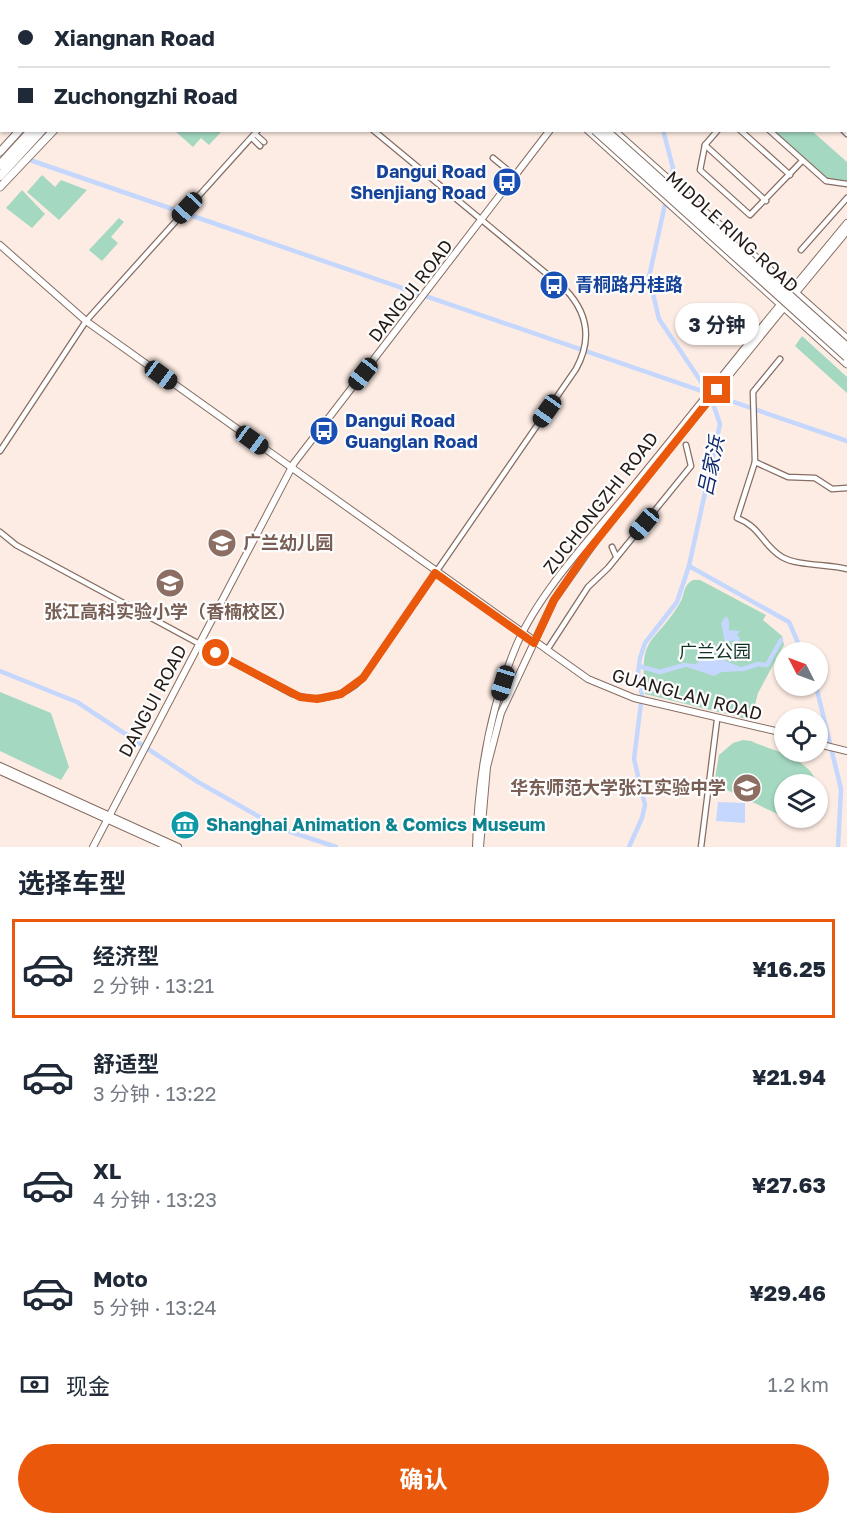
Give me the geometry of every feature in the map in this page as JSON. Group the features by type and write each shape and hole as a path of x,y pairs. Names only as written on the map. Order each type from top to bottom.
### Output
{"highway":[{"path":"0,165 30,132"},
{"path":"0,176 40,132"},
{"name":"MIDDLE RING ROAD","path":"597,132 847,357"},
{"name":"MIDDLE RING ROAD","path":"607,132 847,348"}],"main road":[{"path":"0,152 18,132"},
{"path":"0,187 52,132"},
{"path":"590,132 847,364"},
{"path":"615,132 847,339"}],"street":[{"path":"0,532 16,545 292,694 308,699 334,696 349,690 363,678 581,359 586,344 584,318 571,296 375,132"},
{"name":"DANGUI ROAD","path":"482,220 550,132"},
{"name":"DANGUI ROAD","path":"93,847 292,469 550,132"},
{"path":"716,132 705,145 700,170 752,216 802,161"},
{"path":"742,132 790,175"},
{"path":"771,132 826,182 847,184"},
{"path":"0,451 86,321 255,134 262,144"},
{"path":"705,145 766,201"},
{"path":"493,158 515,176"},
{"path":"408,169 413,163"},
{"path":"801,250 847,198"},
{"name":"ZUCHONGZHI ROAD","path":"478,847 483,766 494,712 523,633 579,553 726,375 847,223"},
{"name":"ZUCHONGZHI ROAD","path":"794,291 847,231"},
{"name":"GUANGLAN ROAD","path":"0,245 86,321 595,685 634,699 774,733"},
{"path":"780,359 753,392 755,462 737,518 752,523 767,544 782,557 795,563 827,564 847,569"},
{"name":"ZUCHONGZHI ROAD","path":"478,847 493,739 501,714 554,600 566,580 695,412"},
{"path":"548,650 588,587 608,568 691,466 686,445"},
{"path":"755,462 788,477 814,478 832,489 847,488"},
{"path":"612,547 616,556"},
{"name":"GUANGLAN ROAD","path":"534,642 588,679 634,699"},
{"name":"GUANGLAN ROAD","path":"652,703 774,733"},
{"path":"701,847 717,720"},
{"path":"828,745 845,749"},
{"path":"0,766 168,847"},
{"path":"0,771 178,847"}],"green space":[{"path":"176,132 221,132 209,145 201,138 193,147"},
{"path":"774,132 813,132 847,162 847,181 826,178"},
{"path":"42,175 55,187 61,180 87,190 59,220 27,192"},
{"path":"22,190 45,214 32,228 6,208"},
{"path":"119,218 124,222 111,237 118,243 102,261 89,250"},
{"path":"802,336 847,377 847,393 795,346"},
{"name":"广兰公园","path":"693,580 700,580 766,615 763,620 782,636 783,642 774,642 774,663 758,693 751,720 645,694 646,650 680,603 687,584"},
{"path":"0,692 51,713 69,767 61,780 0,751"},
{"path":"743,740 751,741 774,750 774,762 799,762 812,774 774,774 774,812 714,784 719,755 733,743"}],"water":[{"path":"726,616 729,620 729,630 740,631 737,635 740,638 738,644 733,640 725,643 721,623"},
{"path":"707,653 743,668 743,671 722,672 714,676 684,666 684,663 696,664"},
{"path":"718,802 745,803 745,823 716,821"}],"waterway":[{"name":"吕家浜","path":"664,132 673,168 670,183"},
{"path":"27,159 847,441"},
{"name":"吕家浜","path":"666,200 649,277 659,319 710,395 720,424 689,566 789,622 798,642"},
{"path":"629,847 642,818 645,805 634,759 642,695 638,674 640,658 645,643 677,602 689,566"},
{"path":"743,669 758,664 767,665 781,640"},
{"path":"639,666 660,672 684,665"},
{"path":"0,671 77,702 198,782 279,828 336,847"},
{"name":"吕家浜","path":"818,696 841,789 838,847"}],"place":[{"name":"Dangui Road Shenjiang Road","path":"507,182"},
{"name":"青桐路丹桂路","path":"554,285"},
{"name":"Dangui Road Guanglan Road","path":"324,431"},
{"name":"广兰幼儿园","path":"222,543"},
{"name":"张江高科实验小学（香楠校区）","path":"170,583"},
{"name":"华东师范大学张江实验中学","path":"747,788"},
{"name":"Shanghai Animation & Comics Museum","path":"185,825"}],"route":[{"path":"216,653 300,697 317,699 341,694 363,678 435,573 534,643 566,580 717,390"}]}
